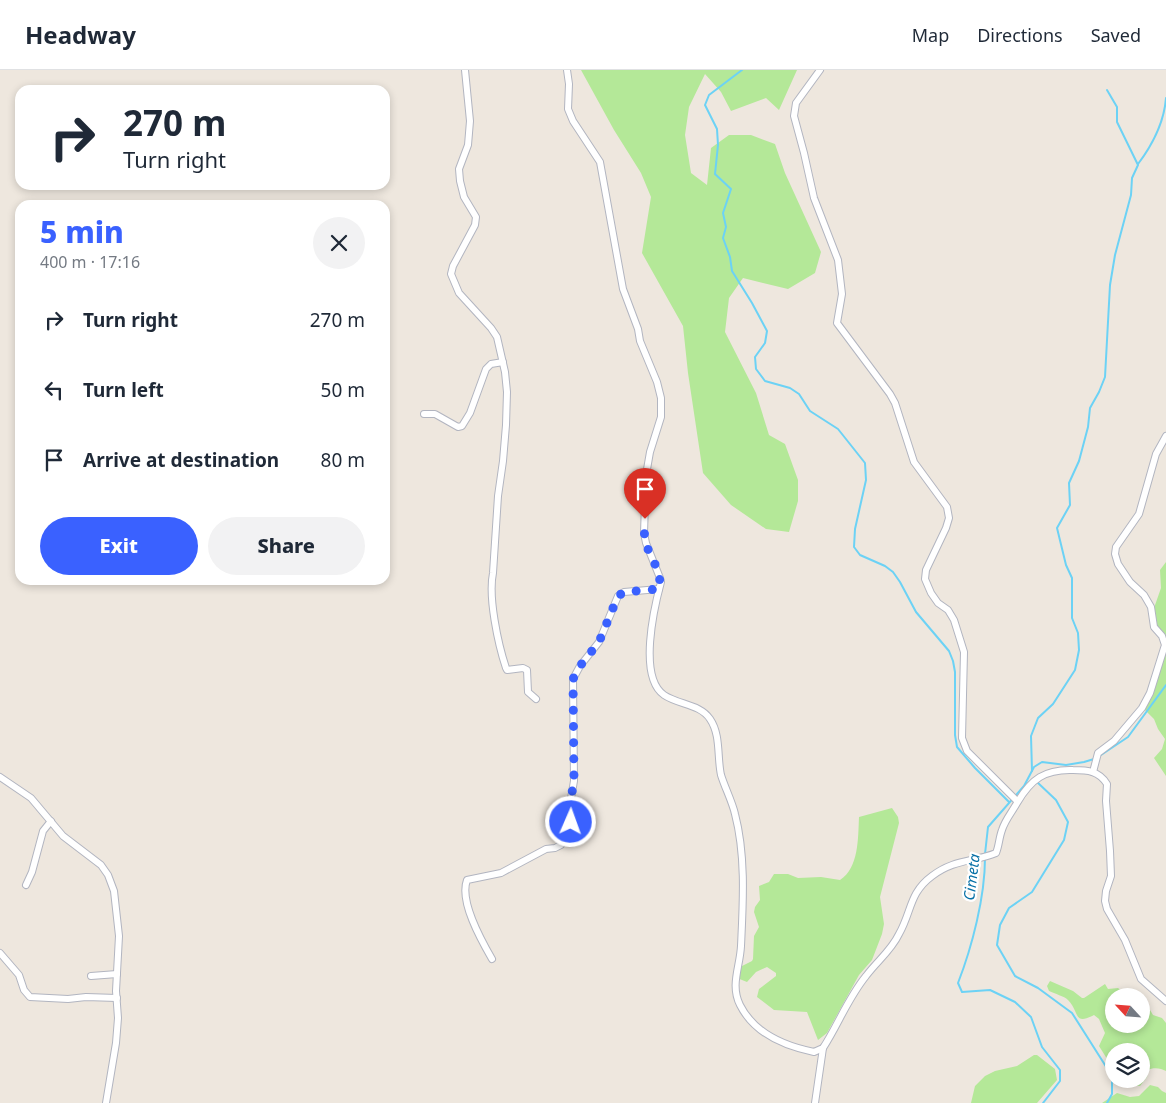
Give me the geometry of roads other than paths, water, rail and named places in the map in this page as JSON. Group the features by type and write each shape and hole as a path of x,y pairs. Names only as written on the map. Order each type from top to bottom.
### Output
{"street":[{"path":"465,70 470,121 468,145 459,169 464,197 476,218 475,225 456,260 451,274 459,293 497,337 503,362 507,392 506,425 491,584 498,635 506,668 523,668 527,670 528,692 536,699"},
{"path":"567,70 569,84 568,108 573,121 600,162 624,289 638,329 640,341 657,382 661,398 661,417 650,452 647,469 644,533 660,578 651,630 651,668 654,681 663,694 696,707 711,720 718,744 721,773 735,814 742,873 740,949 734,986 736,995 747,1017 769,1036 805,1050 814,1052 823,1048"},
{"path":"820,70 796,103 794,116 814,198 838,260 842,294 837,323 890,394 914,462 947,507 949,518 946,528 926,570 925,579 931,593 938,603 948,610 959,630 964,652 962,738 967,751 1014,798"},
{"path":"424,414 435,414 458,426 462,426 470,413 486,369 491,364 503,362"},
{"path":"1093,772 1098,753 1114,741 1142,708 1150,693 1164,651 1164,640 1154,627 1151,607 1144,595 1120,569 1115,554 1116,547 1139,514 1156,454 1166,436"},
{"path":"492,959 478,933 470,912 464,886 467,880 501,873 546,849 561,845 574,815 575,807 571,798 574,781 573,679 580,666 599,642 618,596 624,592 659,589"},
{"path":"814,1103 823,1048 861,982 899,935 917,890 934,874 949,866 997,852 1002,831 1014,798 1040,776 1055,770 1093,772 1099,774 1108,784 1106,802 1110,876 1105,901 1125,940 1141,979 1166,1001"},
{"path":"0,777 31,798 63,836 101,865 108,875 114,891 119,936 117,974 118,1018 116,1043 106,1103"},
{"path":"26,885 32,872 41,836 51,821"},
{"path":"0,954 19,975 24,990 30,997 68,999 86,997 117,998"},
{"path":"91,976 117,974"}],"waterway":[{"path":"742,70 709,95 705,105 717,129 718,145 715,174 731,189 723,213 726,227 723,238 730,257 732,271 767,331 765,343 755,357 756,369 765,381 790,388 799,394 810,411 838,429 865,463 866,480 855,529 854,547 860,555 885,566 893,572 916,612 949,651 955,672 955,735 957,747 1009,802"},
{"path":"1032,771 1031,736 1038,718 1053,704 1075,670 1079,650 1078,633 1072,618 1072,578 1066,565 1057,528 1070,505 1069,483 1079,461 1088,427 1090,408 1105,377 1110,285 1115,255 1131,195 1132,178 1138,165 1117,122 1117,107 1107,90"},
{"path":"1138,164 1157,133 1163,116 1166,98"},
{"name":"Cimeta","path":"1098,757 1128,737 1166,685"},
{"name":"Cimeta","path":"985,854 988,827 1024,786 1034,767 1042,762 1066,765 1094,759"},
{"path":"1037,782 1056,800 1068,822 1064,840 1032,892 1009,908 1000,925 997,945 1015,976 1038,988 1072,1013 1112,1076 1112,1094 1107,1103"},
{"name":"Cimeta","path":"985,858 983,889 977,922 958,983 962,992 990,990 1015,1002 1031,1017 1042,1047 1060,1070 1060,1081 1043,1103"}]}
